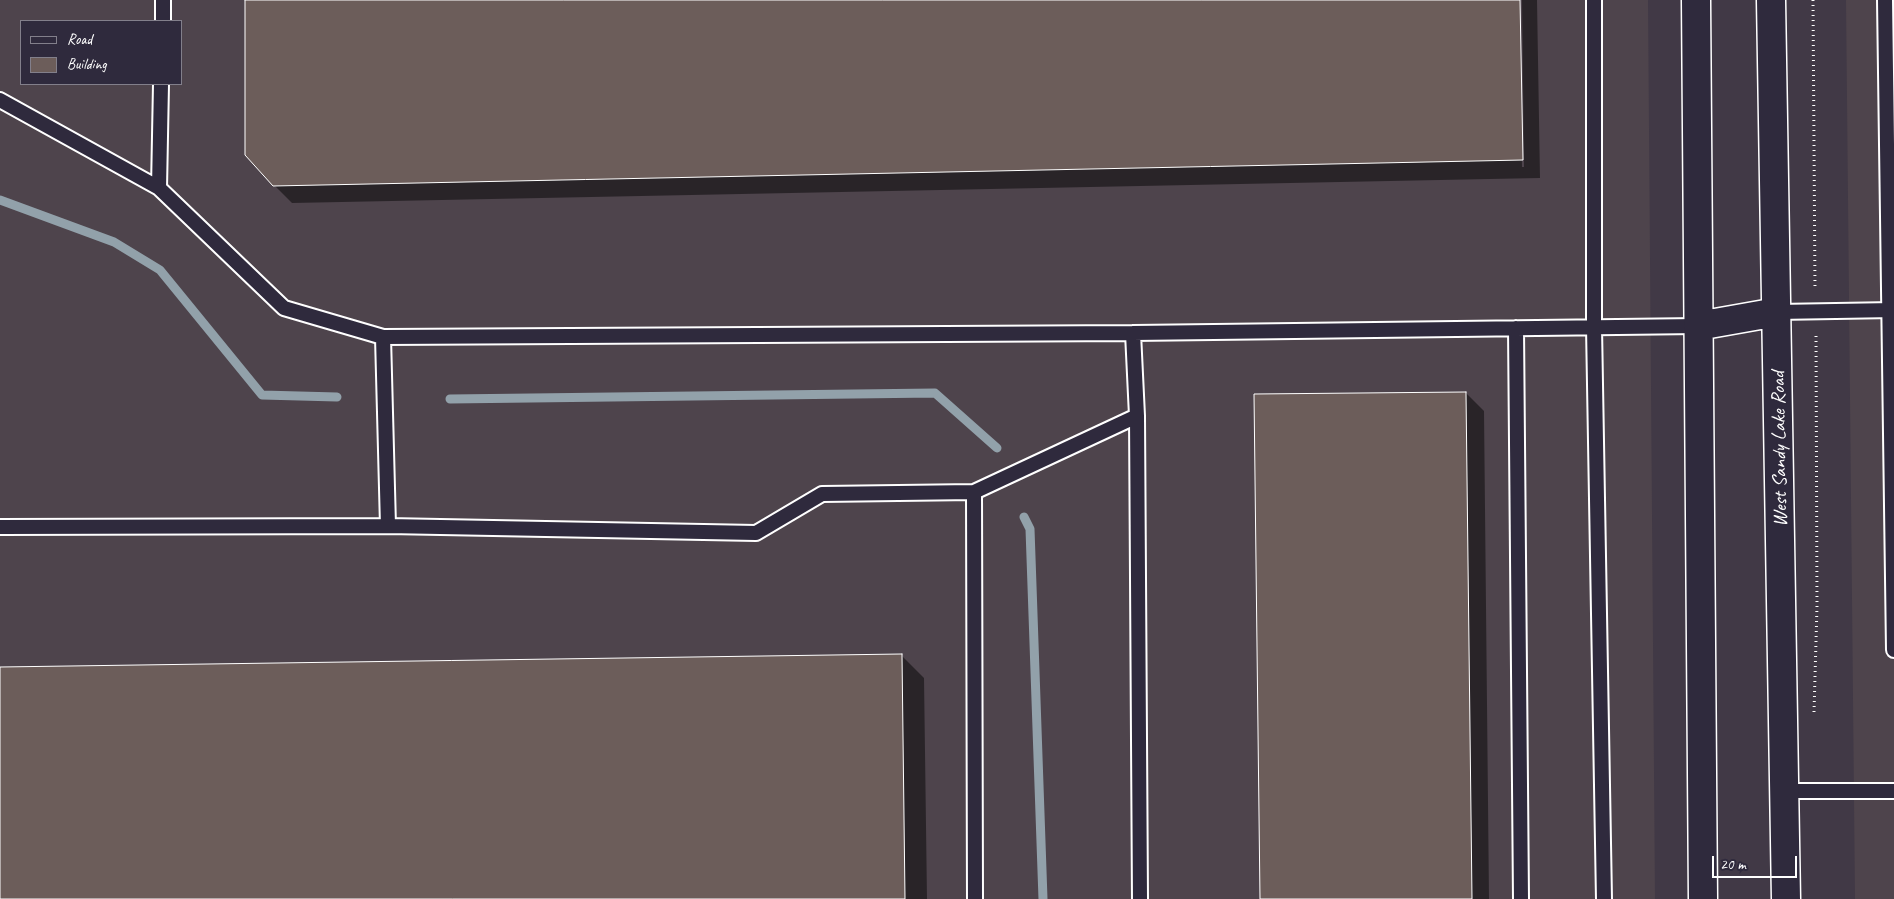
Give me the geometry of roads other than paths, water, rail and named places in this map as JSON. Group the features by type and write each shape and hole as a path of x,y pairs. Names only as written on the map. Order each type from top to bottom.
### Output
{"main road":[{"path":"1696,0 1703,899"},
{"name":"West Sandy Lake Road","path":"1771,0 1786,899"},
{"path":"1698,326 1777,312"}],"lane":[{"path":"163,0 163,20"},
{"path":"1594,0 1594,327 1604,899"},
{"path":"1885,0 1891,310 1894,650"},
{"path":"159,188 161,85"},
{"path":"0,100 159,188 284,308 383,337 1133,333 1698,326"},
{"path":"1777,312 1891,310"},
{"path":"1516,328 1521,899"},
{"path":"1133,333 1137,416 1140,899"},
{"path":"383,337 388,526"},
{"path":"0,527 388,526 756,533 822,494 974,492 1137,416"},
{"path":"974,492 975,899"},
{"path":"1785,791 1894,791"}],"waterway":[{"path":"0,200 114,242 160,270 262,395 337,397"},
{"path":"450,399 935,393 997,448"},
{"path":"1024,517 1030,529 1043,899"}]}
